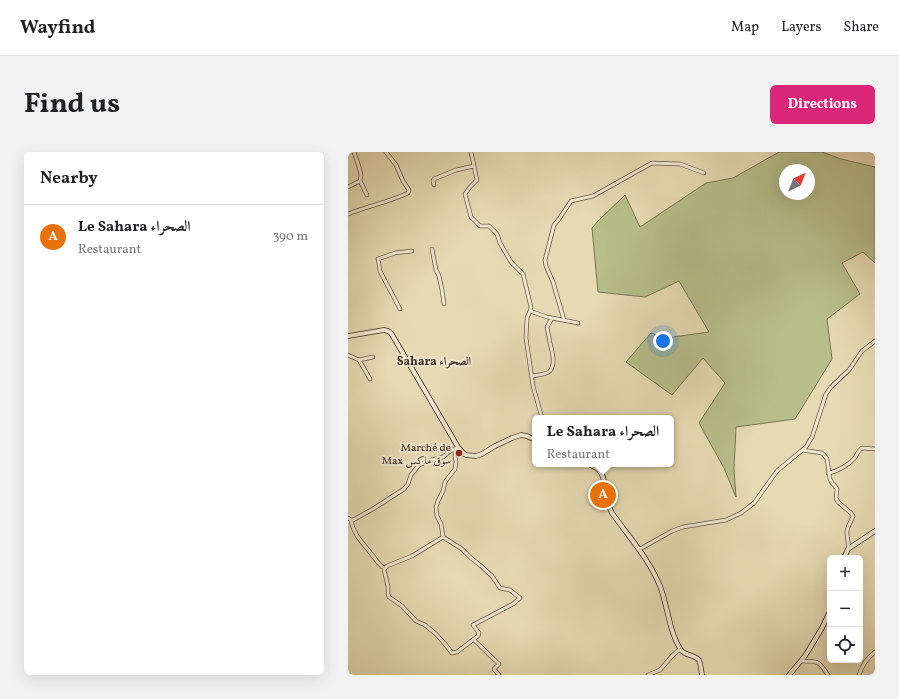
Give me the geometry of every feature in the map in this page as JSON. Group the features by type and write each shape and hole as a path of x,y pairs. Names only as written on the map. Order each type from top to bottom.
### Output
{"main road":[{"path":"348,336 384,330 390,333 458,447 466,455 476,456 482,454 495,446 521,435 532,438"},
{"path":"593,467 600,471 606,498 611,511 640,550 654,572 660,585 674,636 680,649 698,660 701,665 702,675"},
{"path":"845,555 848,549 875,530"},
{"path":"789,675 802,661 827,617"}],"street":[{"path":"354,152 360,167 360,181 367,195"},
{"path":"348,214 408,193 409,190 396,165 386,152"},
{"path":"471,152 477,180 465,194 471,217 480,226 489,226 493,229 511,262 523,274 531,307 526,318 526,338 531,376 541,415"},
{"path":"564,320 545,260 554,225 560,219 571,201 593,196 652,163 680,164 704,173"},
{"path":"434,185 434,179 456,170 474,166"},
{"path":"348,187 360,181"},
{"path":"432,249 444,304"},
{"path":"400,309 380,272 378,259 396,253 412,251"},
{"path":"530,311 552,318 578,323"},
{"path":"531,376 548,373 552,367 553,355 547,327 552,318"},
{"path":"640,550 672,531 683,527 726,520 741,513 754,503 777,471 802,450 812,437 826,394 831,387 849,370 862,351 875,341"},
{"path":"348,354 359,360 370,379"},
{"path":"359,360 373,357"},
{"path":"458,447 455,451 455,469 445,482 436,507 443,537 462,549 481,566 492,576 500,588 510,590 520,598 513,604 473,625 479,633 478,636 457,652 452,652 436,634 416,621 402,606 389,597 384,568 361,542 352,526 350,519 354,520 404,489 408,484 411,475 419,465 443,457 458,447"},
{"path":"828,473 836,471 848,463 856,457 858,451 862,448 875,449"},
{"path":"802,450 822,453 827,459 828,473 832,483 837,489 836,498 838,502 852,513 853,516 847,532 848,549"},
{"path":"384,568 389,564 412,556 443,537"},
{"path":"474,640 500,664 494,669 499,675"},
{"path":"648,675 660,670 680,649"},
{"path":"859,675 864,663 869,656 875,652"},
{"path":"802,661 819,663 828,675"}],"green space":[{"path":"779,152 822,152 841,159 875,167 875,263 863,252 842,263 860,294 827,319 832,359 795,419 736,427 734,469 736,497 724,468 699,423 725,383 703,358 672,395 626,362 651,333 666,338 709,332 679,281 645,297 598,292 592,228 598,221 625,195 640,227 706,183 733,178"}],"place":[{"name":"Marché de Max سوق ماكس","path":"459,453"},
{"name":"Le Sahara الصحراء","path":"603,495"}],"district":[{"name":"Sahara الصحراء","path":"434,361"}]}
